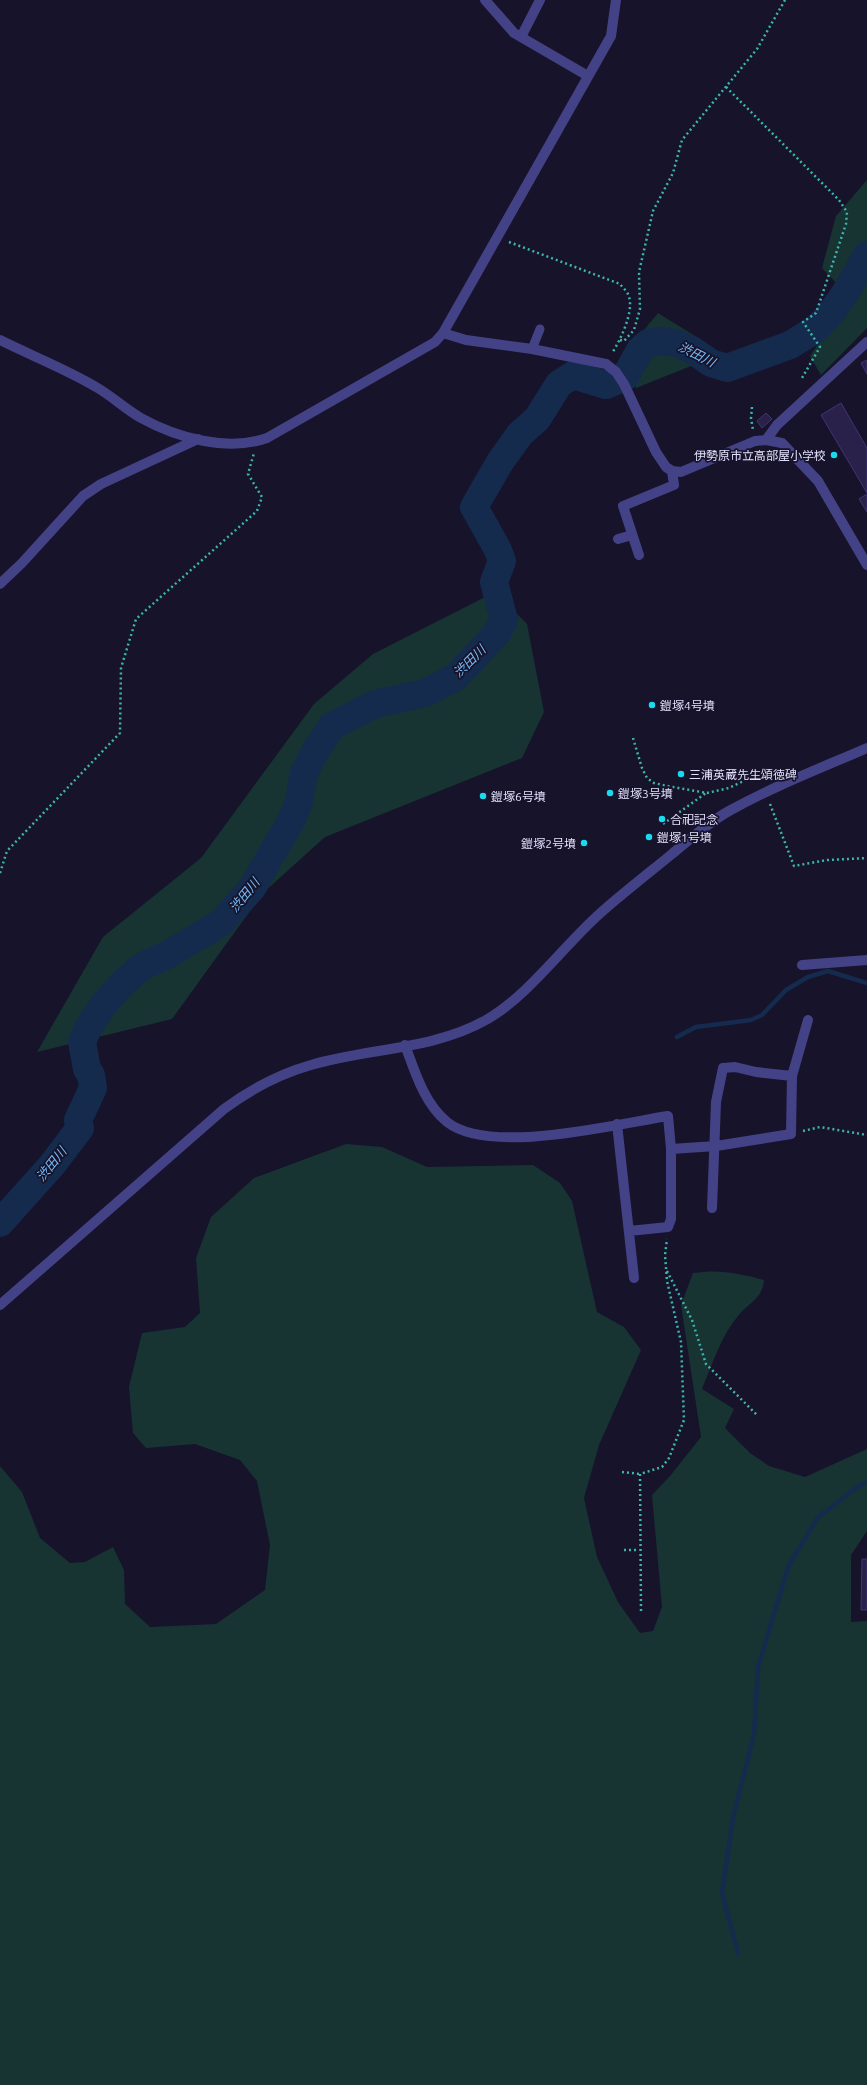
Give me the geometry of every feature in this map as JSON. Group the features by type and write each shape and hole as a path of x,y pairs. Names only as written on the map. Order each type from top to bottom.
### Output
{"street":[{"path":"485,0 514,33 588,76"},
{"path":"521,37 540,0"},
{"path":"0,340 96,387 141,418 178,434 198,439 232,443 258,441 267,438 435,342 443,333 611,36 616,0"},
{"path":"443,333 466,340 532,349 606,364 616,372 624,384 656,452 666,467 672,471 680,472 755,441 766,440 782,443 818,481 867,565"},
{"path":"766,440 777,425 867,342"},
{"path":"0,584 22,563 83,496 101,484 198,439"},
{"path":"639,555 623,506 674,485 672,471"},
{"path":"618,539 632,535"},
{"path":"0,1305 224,1109 241,1097 277,1077 312,1064 453,1035 488,1019 524,989 573,938 603,910 690,840 728,812 765,792 867,748"},
{"path":"802,965 867,960"},
{"path":"671,1149 716,1146 791,1134 792,1076 808,1020"},
{"path":"405,1045 429,1100 439,1114 457,1129 478,1134 537,1138 668,1116 671,1149 671,1218 668,1227 629,1231"},
{"path":"712,1208 716,1146 716,1102 723,1068 734,1067 756,1072 792,1076"},
{"path":"617,1124 634,1278"}],"lane":[{"path":"532,349 540,329"}],"path":[{"path":"620,340 624,341 634,330 640,309 639,272 653,211 673,173 682,140 757,50 785,0"},
{"path":"726,87 839,200 847,212 846,224 816,313 804,322 820,347 802,378"},
{"path":"497,238 620,284 630,297 629,309 620,340 606,364"},
{"path":"752,407 751,418 755,441"},
{"path":"0,873 8,851 120,733 121,668 136,619 257,511 262,497 248,474 258,441"},
{"path":"633,738 642,768 648,778 654,783 707,793"},
{"path":"663,824 707,793 729,788 762,772 768,773 772,776"},
{"path":"765,792 794,866 827,860 867,858"},
{"path":"791,1134 820,1127 867,1135"},
{"path":"622,1472 640,1474 662,1467 669,1458 684,1420 681,1342 672,1309 666,1269 665,1255 668,1227"},
{"path":"666,1269 692,1320 706,1364 757,1415"},
{"path":"640,1474 639,1550 641,1611"},
{"path":"624,1550 639,1550"}],"green space":[{"path":"867,180 867,328 821,375 810,356 823,337 854,302 822,268 836,216"},
{"path":"658,313 708,344 691,366 636,388 621,358"},
{"path":"495,592 527,624 544,712 522,758 325,837 263,893 172,1019 37,1052 103,937 201,858 314,704 373,654"},
{"path":"346,1144 382,1147 427,1167 533,1165 560,1183 572,1201 597,1312 624,1327 641,1350 599,1445 584,1498 597,1557 618,1602 640,1633 653,1631 662,1607 652,1495 670,1476 701,1437 681,1305 693,1273 712,1271 729,1272 764,1280 761,1292 742,1311 727,1332 717,1351 702,1389 734,1409 725,1428 750,1453 769,1466 805,1477 867,1449 867,1531 851,1555 851,1622 867,1621 867,2085 0,2085 0,1466 22,1492 40,1538 70,1563 85,1562 113,1547 124,1570 125,1604 150,1627 216,1624 265,1590 270,1545 257,1481 240,1460 195,1444 146,1448 133,1433 129,1387 142,1333 185,1327 200,1313 196,1258 211,1217 254,1178"}],"building":[{"path":"867,360 867,374 861,363"},
{"path":"841,403 867,448 867,493 821,415"},
{"path":"766,413 772,419 762,428 757,421"},
{"path":"867,494 867,512 859,499"},
{"path":"862,1559 867,1559 867,1610 861,1610"}],"waterway":[{"name":"渋田川","path":"0,1223 52,1165 80,1128 78,1120 93,1088 91,1075 87,1069 82,1042 88,1028 104,1004 122,984 141,967 167,955 221,923 252,888 292,819 298,805 304,773 316,750 332,726 375,704 425,693 456,677 497,633 504,620 494,582 502,561 498,550 474,507 500,462 520,434 537,419 559,384 573,375 606,385 625,377 640,350 648,343 658,341 676,343 692,350 711,363 727,368 790,345 816,329 831,313 846,292 867,255"},
{"path":"677,1037 696,1027 751,1020 762,1015 786,990 808,977 828,971 867,983"},
{"path":"738,1953 722,1893 733,1817 754,1735 758,1667 788,1567 818,1517 856,1488 867,1482"}],"place":[{"name":"伊勢原市立高部屋小学校","path":"834,455"},
{"name":"鎧塚4号墳","path":"652,705"},
{"name":"三浦英蔵先生頌徳碑","path":"681,774"},
{"name":"鎧塚3号墳","path":"610,793"},
{"name":"鎧塚6号墳","path":"483,796"},
{"name":"合祀記念","path":"662,819"},
{"name":"鎧塚1号墳","path":"649,837"},
{"name":"鎧塚2号墳","path":"584,843"}]}
